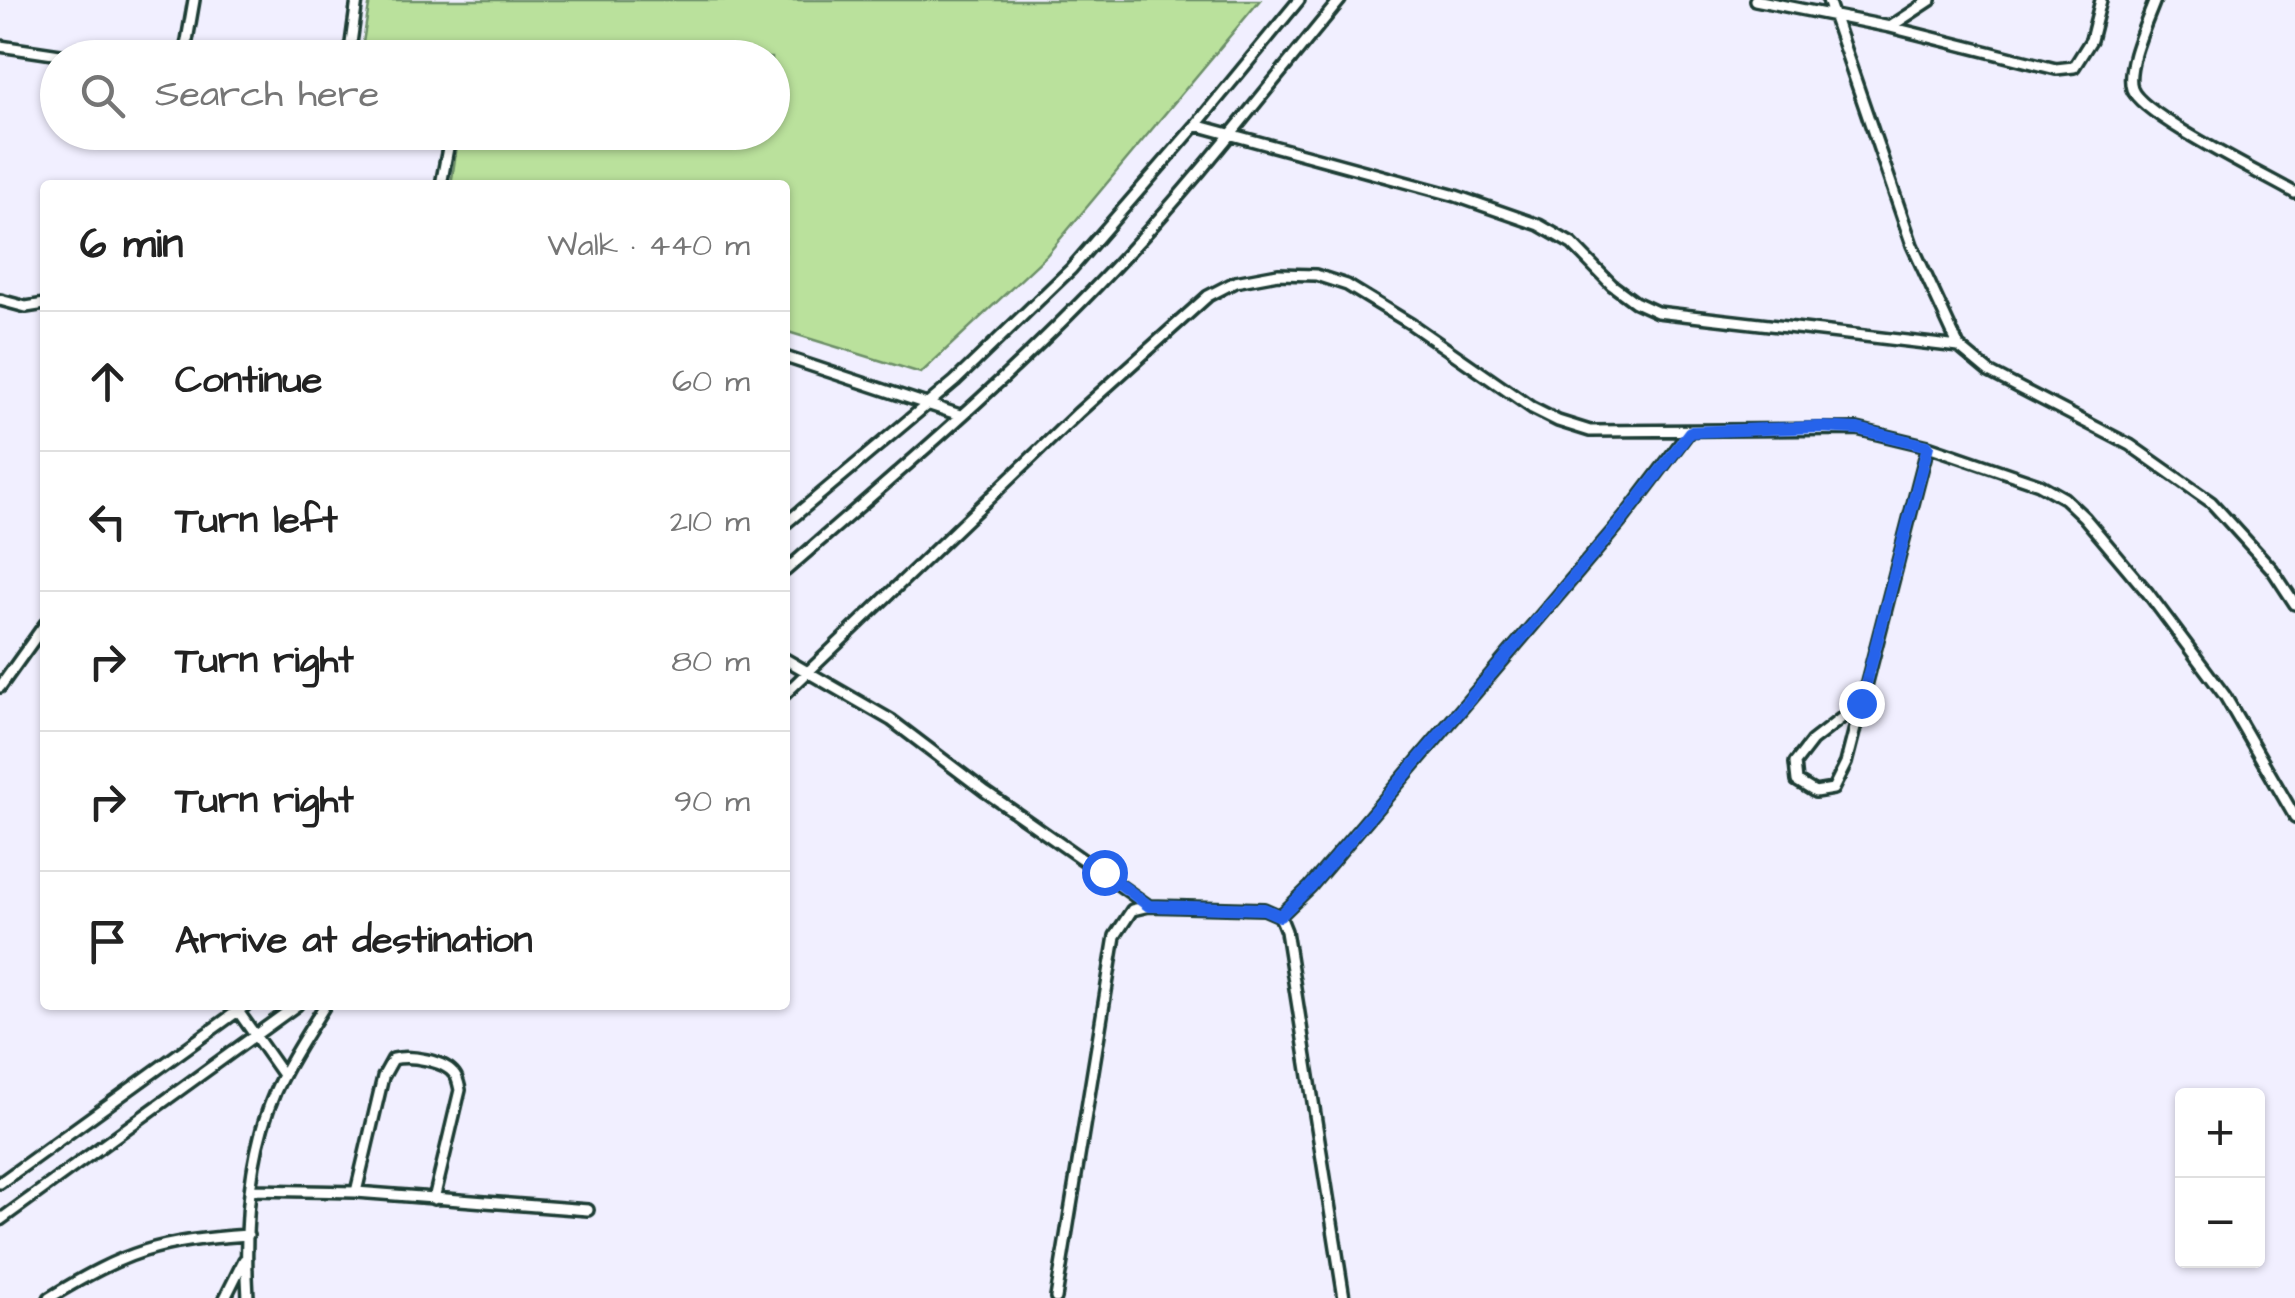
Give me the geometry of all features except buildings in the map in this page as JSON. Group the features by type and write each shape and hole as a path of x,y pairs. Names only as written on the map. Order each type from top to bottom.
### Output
{"lane":[{"path":"187,40 194,0"},
{"path":"352,40 358,0"},
{"path":"790,520 955,381 1071,269 1299,0"},
{"path":"790,567 960,416 1115,268 1340,0"},
{"path":"1755,0 1890,27 2056,68 2074,66 2085,54 2102,0"},
{"path":"1828,0 1912,245 1959,347 1989,372 2130,445 2212,502 2272,569 2295,604"},
{"path":"1914,0 1929,1"},
{"path":"2155,0 2131,69 2131,87 2138,100 2295,193"},
{"path":"1890,27 1929,1"},
{"path":"0,46 40,52"},
{"path":"1196,125 1456,196 1540,225 1572,244 1612,285 1658,312 1959,347"},
{"path":"442,180 447,150"},
{"path":"790,689 1078,413 1208,296 1235,282 1278,274 1316,275 1347,285 1558,421 1590,430 1858,429 1928,446 2040,484 2064,498 2110,545 2225,696 2295,817"},
{"path":"0,300 26,307 40,305"},
{"path":"790,359 960,416"},
{"path":"1280,916 1310,887 1611,533 1690,432"},
{"path":"1861,703 1812,741 1795,763 1796,781 1815,792 1832,789 1846,763 1928,446"},
{"path":"0,687 40,631"},
{"path":"790,662 891,720 1149,906"},
{"path":"1056,1298 1116,936 1132,910 1149,906 1264,909 1280,916 1286,930 1344,1298"},
{"path":"0,1183 239,1010"},
{"path":"243,1010 284,1075"},
{"path":"0,1220 290,1010"},
{"path":"248,1298 246,1257 263,1123 284,1075 323,1010"},
{"path":"356,1192 382,1077 393,1059 408,1056 447,1068 460,1090 434,1199"},
{"path":"252,1190 356,1192 588,1210"},
{"path":"49,1298 96,1269 142,1249 186,1240 248,1235"},
{"path":"225,1298 246,1257"}],"green space":[{"path":"370,0 1260,0 1046,256 921,373 790,333 790,180 452,180 456,150 790,150 790,40 363,40"}],"route":[{"path":"1104,872 1149,906 1264,909 1280,916 1310,887 1623,519 1690,432 1858,429 1928,446 1861,703"}]}
